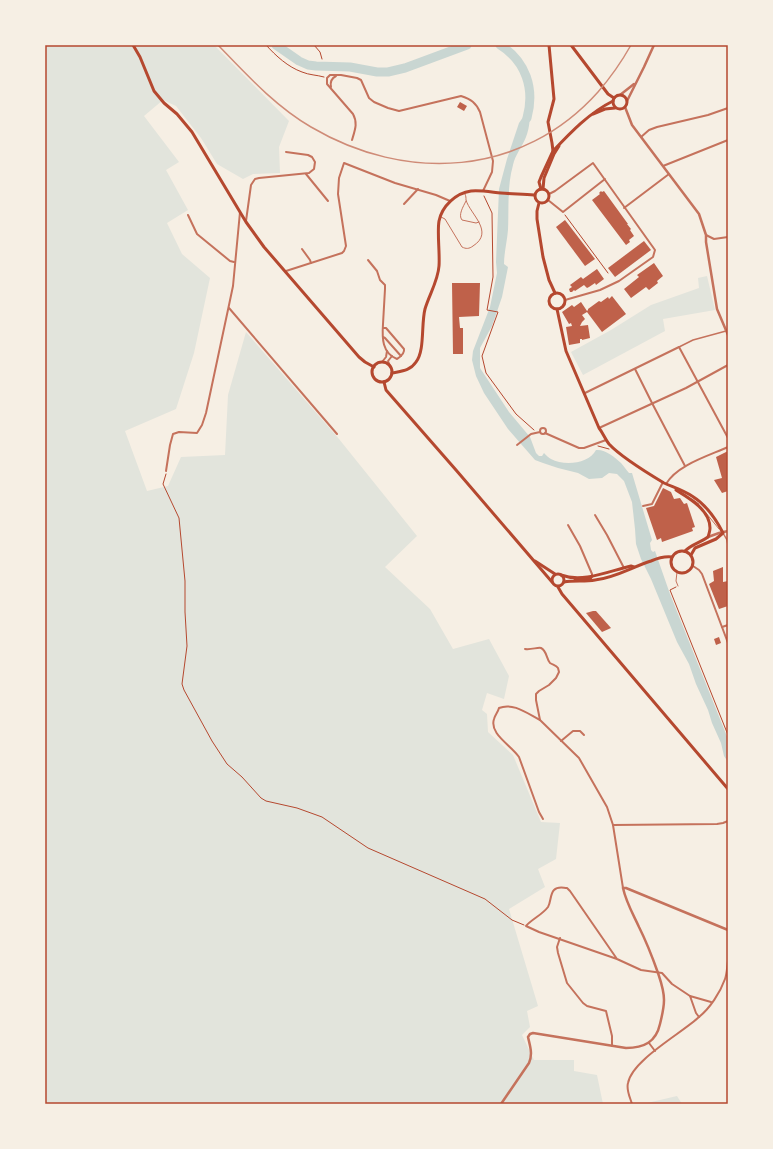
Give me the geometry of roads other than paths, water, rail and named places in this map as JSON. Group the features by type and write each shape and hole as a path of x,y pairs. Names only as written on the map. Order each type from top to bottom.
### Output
{"main road":[{"path":"133,45 140,57 154,91 164,103 177,114 192,132 246,222 264,247 359,357 374,368"},
{"path":"549,45 554,99 548,122 553,151"},
{"path":"571,45 613,99 615,108"},
{"path":"540,203 548,200 549,194 547,191 542,189 539,182 553,151 598,109 618,95 625,97 627,101 625,107 620,109 605,109 592,115"},
{"path":"542,189 544,178 554,154 564,140"},
{"path":"392,373 406,371 413,367 418,361 421,353 422,326 425,308 438,277 439,221 443,210 451,201 470,191 534,195 542,189"},
{"path":"534,195 536,200 540,203"},
{"path":"540,203 536,219 549,280 555,293"},
{"path":"555,293 562,295 565,300 564,305 557,309 551,307 549,303 550,296 555,293"},
{"path":"557,309 566,351 599,428 606,440 620,453 651,475 692,496 700,502 718,523 723,533 716,539 695,548 690,555"},
{"path":"382,362 390,366 392,373 390,379 384,382 378,382 373,377 372,370 376,365 382,362"},
{"path":"384,382 386,390 534,560 553,585 558,587 562,594 728,789"},
{"path":"665,483 694,503 708,518 710,526 708,537 690,546 685,551 677,552 672,557 671,564 674,570 680,574 690,571 694,562 690,555 685,551"},
{"path":"558,587 564,582 600,580 622,573 661,557 672,557"},
{"path":"534,560 555,574 570,577 592,576 629,566 634,567"},
{"path":"622,573 629,566"},
{"path":"617,574 624,568"},
{"path":"600,580 606,573"},
{"path":"552,582 552,577 555,574"},
{"path":"561,574 564,577 564,582"},
{"path":"571,581 577,579 590,579 592,576"}],"street":[{"path":"627,101 654,45"},
{"path":"352,140 356,128 355,118 327,84 327,78 330,75 346,76 361,80 369,98 374,102 399,111 461,96 471,100 478,105 494,161 492,172 482,192"},
{"path":"331,88 331,81 338,75"},
{"path":"620,95 636,82"},
{"path":"625,107 632,125 699,214 706,235 717,309 728,335"},
{"path":"641,136 649,130 657,127 708,115 728,108"},
{"path":"663,166 728,140"},
{"path":"246,222 251,185 255,179 312,172 314,169 315,162 312,157 308,155 286,152"},
{"path":"549,194 555,192 593,163 655,250 653,257 614,284 600,290 565,300"},
{"path":"285,272 342,253 345,249 338,194 339,178 344,164 451,201"},
{"path":"306,173 328,201"},
{"path":"624,208 669,174"},
{"path":"548,200 563,212 605,180"},
{"path":"404,204 418,189"},
{"path":"166,471 173,434 179,432 197,433 202,425 214,380 233,286 234,262 240,212"},
{"path":"188,216 197,234 230,261 234,262"},
{"path":"706,235 714,239 728,237"},
{"path":"302,249 311,263"},
{"path":"368,260 377,271 380,280 385,286 382,328 383,345 392,356 397,359 401,356 404,349 386,328 382,328"},
{"path":"229,308 337,434"},
{"path":"724,327 728,326"},
{"path":"585,393 693,340 726,331"},
{"path":"383,337 401,356"},
{"path":"679,347 728,438"},
{"path":"382,362 386,357 387,350"},
{"path":"390,366 388,361 392,356"},
{"path":"599,428 697,382 728,365"},
{"path":"635,369 685,466"},
{"path":"540,432 540,429 544,428 545,432"},
{"path":"516,445 531,434 540,432 542,434 545,432 579,448 584,448 606,440"},
{"path":"644,506 652,504 665,483 676,472 685,466 728,448"},
{"path":"595,515 624,568"},
{"path":"568,525 580,546 592,576"},
{"path":"708,537 728,531"},
{"path":"723,533 728,545"},
{"path":"693,566 702,574 728,643"},
{"path":"722,627 728,625"},
{"path":"525,649 530,650 541,648 545,652 549,662 558,668 559,672 556,678 536,694 540,720"},
{"path":"501,1104 529,1063 531,1052 528,1037 530,1034 533,1033 612,1046 635,1048 643,1046 655,1036 662,1014 664,1001 663,989 650,948 625,899 613,825 608,807 579,758 540,720 518,708 505,706 500,708 493,720 493,728 497,736 519,757 539,812 543,819"},
{"path":"561,741 574,731 580,731 584,735"},
{"path":"613,825 717,824 728,821"},
{"path":"617,959 567,888 557,888 553,891 549,906 526,926 539,932 617,959 641,970 662,973 672,984 690,996 711,1002"},
{"path":"623,888 728,930"},
{"path":"560,938 557,947 567,983 587,1006 606,1011 612,1036 612,1046"},
{"path":"632,1104 627,1090 632,1073 641,1063 671,1037 699,1017 718,993 725,978 728,961"},
{"path":"690,996 699,1017"},
{"path":"649,1042 655,1051"}],"lane":[{"path":"441,216 445,219 462,247 465,249 475,245 479,241 482,232 480,222 466,201 465,193"},
{"path":"466,201 460,214 460,218 462,220 476,223 480,222"},
{"path":"684,496 693,499 699,504 723,533"},
{"path":"677,572 676,582 678,586"}],"waterway":[{"path":"276,45 299,61 308,65 350,67 377,72 388,72 405,68 467,45"},
{"path":"500,45 516,59 522,67 526,77 530,97 527,118"}],"railway":[{"path":"218,45 273,100 285,110 311,127 347,145 385,157 424,163 462,162 499,155 534,141 568,120 598,92 616,69 631,45"}]}
